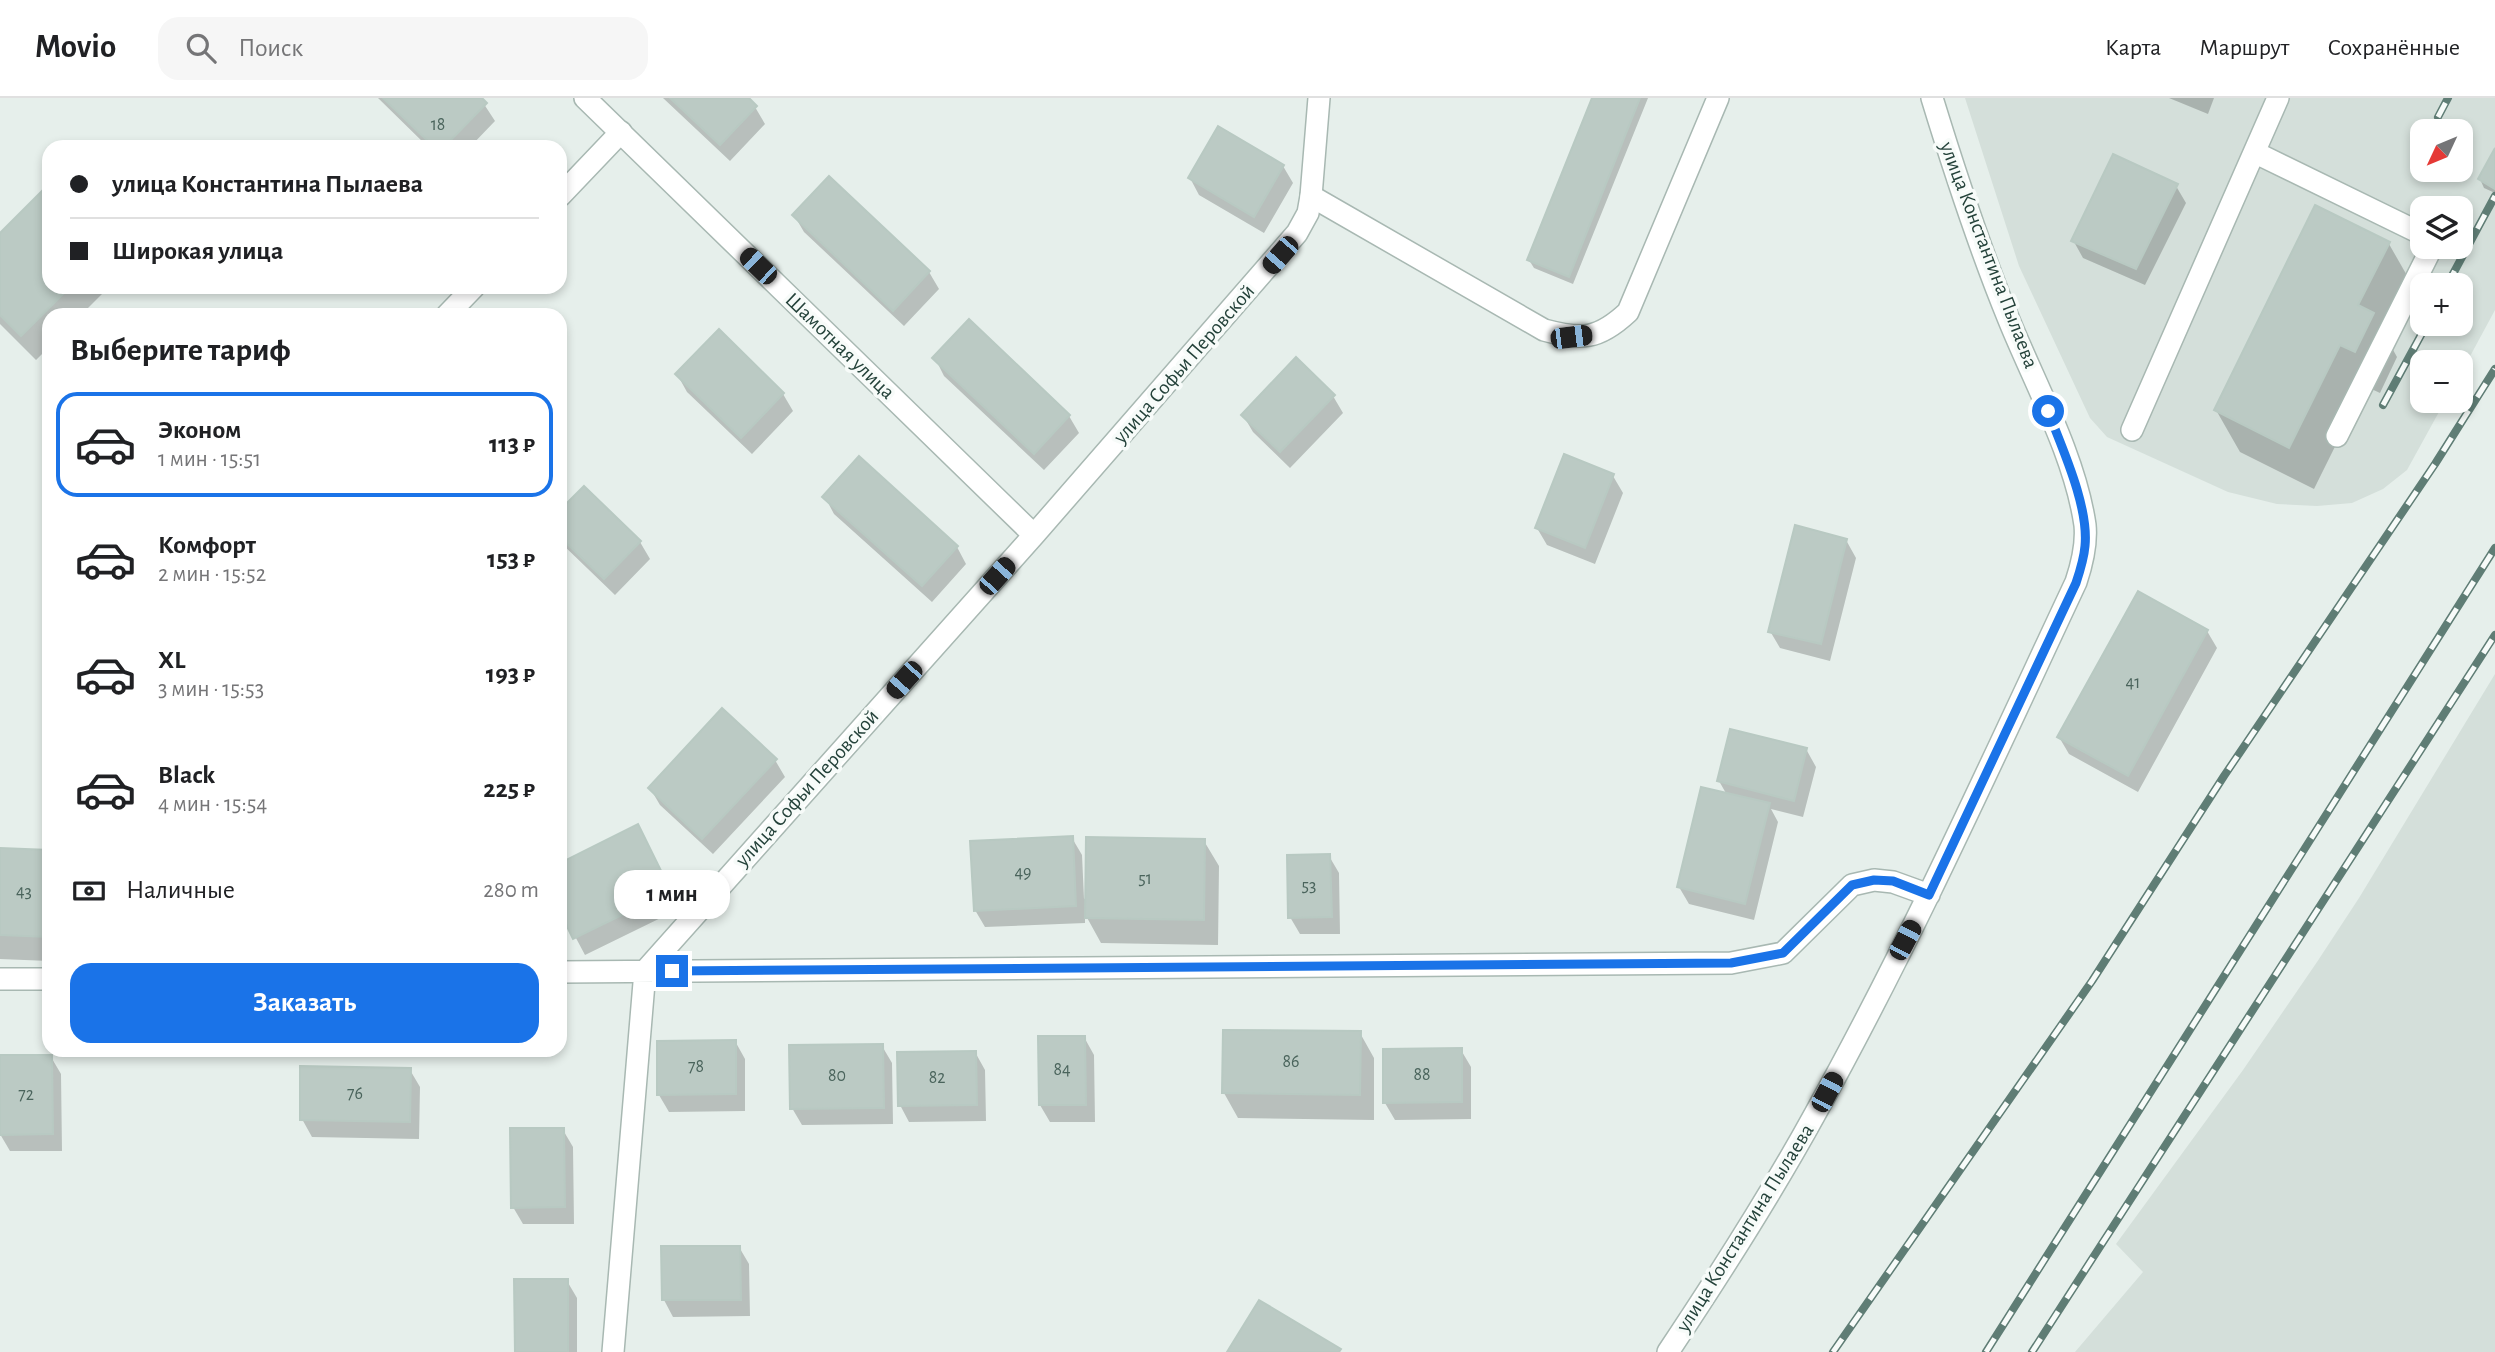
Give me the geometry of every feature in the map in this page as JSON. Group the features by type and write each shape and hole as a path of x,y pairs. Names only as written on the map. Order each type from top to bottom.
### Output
{"street":[{"name":"Шамотная улица","path":"585,98 1034,535"},
{"name":"улица Софьи Перовской","path":"645,971 1289,244 1308,213 1319,98"},
{"path":"1311,196 1544,330 1571,337 1593,334 1611,327 1628,312 1718,98"},
{"name":"улица Константина Пылаева","path":"1668,1352 1717,1279 1816,1112 1929,895 2076,583 2086,545 2085,527 2073,477 2040,388 2009,321 1979,242 1932,98"},
{"path":"2132,430 2278,98"},
{"path":"567,189 621,132"},
{"path":"2256,153 2410,228"},
{"path":"2337,436 2426,259"},
{"path":"454,308 467,294"},
{"path":"567,972 1731,963 1783,953 1852,885 1874,880 1893,881 1929,895"},
{"path":"613,1352 645,971"},
{"path":"0,979 42,979"}],"shaded area":[{"path":"1965,98 2495,98 2495,310 2473,351 2410,350 2410,413 2438,413 2407,470 2383,489 2352,503 2317,506 2277,504 2228,492 2107,437 2090,418 2019,266"},
{"path":"2495,674 2495,1352 2075,1352 2143,1272 2116,1244 2243,1070 2317,962"}],"building":[{"path":"383,98 482,98 487,103 451,140 427,140"},
{"path":"670,98 749,98 757,106 720,145"},
{"path":"1592,98 1640,98 1569,277 1527,260"},
{"path":"1218,126 1284,165 1254,217 1188,178"},
{"path":"2495,148 2495,189 2478,179"},
{"path":"2113,154 2178,184 2136,269 2071,241"},
{"path":"829,176 930,271 893,311 792,215"},
{"path":"42,191 42,294 63,294 49,308 42,308 42,315 21,336 0,315 0,233"},
{"path":"2315,205 2390,242 2358,305 2374,313 2355,352 2340,345 2289,448 2214,410"},
{"path":"969,319 1070,415 1034,454 932,358"},
{"path":"719,329 784,393 741,438 675,374"},
{"path":"1296,357 1335,395 1280,452 1241,415"},
{"path":"1564,454 1614,474 1585,548 1535,528"},
{"path":"859,456 958,546 922,586 822,497"},
{"path":"584,486 641,541 604,579 567,544 567,503"},
{"path":"1795,525 1847,539 1821,644 1768,632"},
{"path":"2138,591 2208,630 2128,776 2057,737"},
{"path":"722,708 777,759 702,839 648,788"},
{"path":"1730,729 1807,748 1794,801 1717,781"},
{"path":"1701,787 1770,803 1745,904 1677,887"},
{"path":"638,824 671,891 573,939 567,927 567,860"},
{"path":"1073,836 1076,906 974,911 970,841"},
{"path":"1086,837 1205,839 1204,920 1085,918"},
{"path":"0,848 42,850 42,937 0,935"},
{"path":"1330,854 1332,917 1288,918 1287,855"},
{"path":"1223,1030 1361,1031 1360,1095 1222,1093"},
{"path":"1038,1036 1085,1036 1086,1105 1039,1105"},
{"path":"736,1040 736,1094 657,1095 657,1041"},
{"path":"883,1044 884,1108 790,1109 789,1045"},
{"path":"1462,1048 1462,1102 1383,1103 1383,1049"},
{"path":"976,1051 977,1105 898,1106 897,1052"},
{"path":"0,1055 52,1057 53,1134 0,1135"},
{"path":"300,1066 411,1068 410,1122 300,1120"},
{"path":"510,1128 564,1128 565,1207 511,1208"},
{"path":"661,1246 740,1246 741,1300 662,1300"},
{"path":"514,1279 568,1279 568,1352 515,1352"},
{"path":"1259,1300 1341,1349 1339,1352 1227,1352"}],"railway":[{"path":"2438,117 2448,98"},
{"path":"2453,273 2495,196"},
{"path":"2383,405 2420,336"},
{"path":"1833,1352 2092,981 2224,776 2435,464 2495,369"},
{"path":"1986,1352 2495,548"},
{"path":"2032,1352 2495,635"}],"route":[{"path":"672,971 1731,963 1783,953 1852,885 1874,880 1893,881 1929,895 2076,583 2081,566 2086,545 2081,508 2073,477 2048,411"}]}
